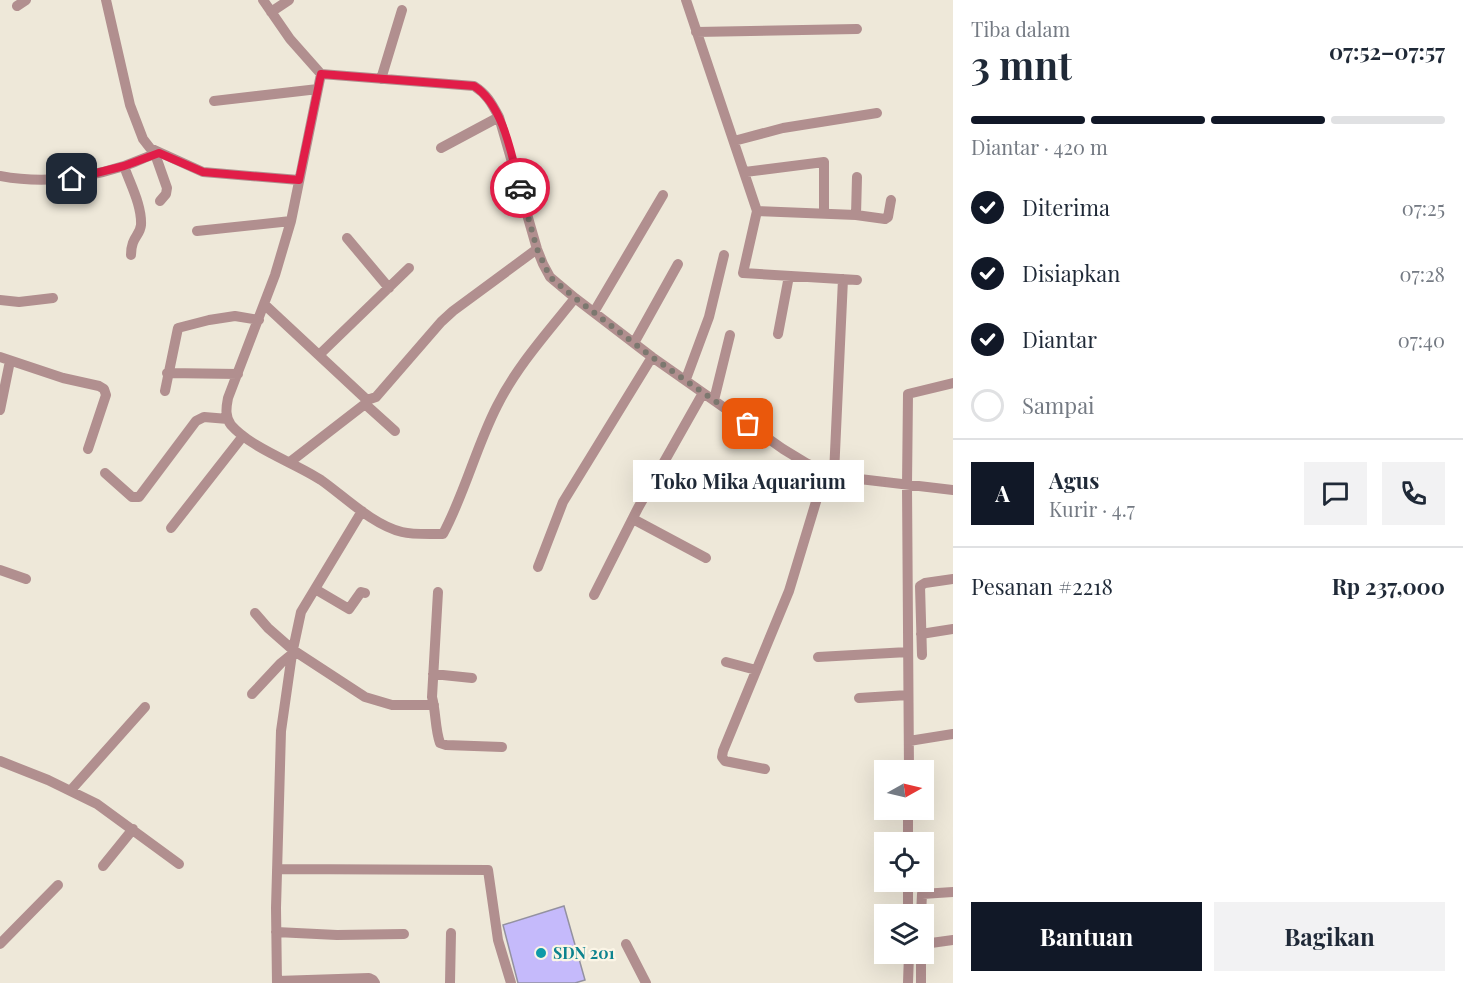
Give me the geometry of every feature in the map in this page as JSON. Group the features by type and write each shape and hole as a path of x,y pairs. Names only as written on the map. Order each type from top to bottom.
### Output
{"street":[{"path":"106,0 130,105 143,139 150,148 157,154 203,172 299,180"},
{"path":"263,0 290,39 321,74 474,86 483,92 491,101 499,117 537,249 550,277 652,357 783,449 829,473 907,485 953,489"},
{"path":"271,12 289,0"},
{"path":"686,0 757,211 743,273 857,280"},
{"path":"381,79 402,10"},
{"path":"696,32 857,29"},
{"path":"321,74 291,221 265,305 228,398 226,408 228,419 243,436 321,480 362,511 390,528 403,532 443,534 507,387 520,367 575,298"},
{"path":"214,101 318,89"},
{"path":"734,141 783,128 877,112"},
{"path":"441,148 499,117"},
{"path":"0,176 41,181 72,179 124,166 157,154"},
{"path":"157,154 167,188 166,194 160,201"},
{"path":"745,172 824,162 824,213"},
{"path":"124,166 141,219 139,232 130,244 131,255"},
{"path":"856,215 857,177"},
{"path":"594,312 663,195"},
{"path":"757,211 887,218 891,200"},
{"path":"197,231 291,221"},
{"path":"347,238 389,288"},
{"path":"290,462 366,402 376,397 453,311 537,249"},
{"path":"686,379 709,317 723,255"},
{"path":"634,343 678,264"},
{"path":"319,355 409,268"},
{"path":"778,334 789,276"},
{"path":"765,769 725,761 722,757 789,591 829,473 843,279"},
{"path":"0,300 19,302 52,298"},
{"path":"265,305 395,431"},
{"path":"165,391 178,328 236,316 259,320"},
{"path":"714,400 730,335"},
{"path":"538,567 563,502 652,357"},
{"path":"0,410 5,359 63,378 99,386 104,389 106,395 88,449"},
{"path":"167,373 238,374"},
{"path":"909,760 908,394 953,383"},
{"path":"594,595 703,393"},
{"path":"105,473 132,497 139,497 196,421 204,417 228,419"},
{"path":"171,528 243,436"},
{"path":"362,511 301,612 292,652 281,731 277,868 277,982 369,978 375,983"},
{"path":"633,519 706,558"},
{"path":"0,570 26,579"},
{"path":"922,656 920,586 925,583 953,579"},
{"path":"315,589 349,609 361,592 365,593"},
{"path":"438,592 432,697 440,743 446,746 502,747"},
{"path":"255,613 292,652 366,697 392,705 434,705"},
{"path":"921,634 953,628"},
{"path":"252,694 292,652"},
{"path":"818,657 908,652"},
{"path":"726,662 756,670"},
{"path":"433,674 472,678"},
{"path":"859,698 908,695"},
{"path":"71,790 145,707"},
{"path":"909,741 953,734"},
{"path":"0,761 71,790 97,804 179,864"},
{"path":"103,866 133,830"},
{"path":"277,868 488,870 498,940 511,983"},
{"path":"0,944 58,885"},
{"path":"922,904 922,894 953,892"},
{"path":"276,932 337,935 404,934"},
{"path":"450,983 451,933"},
{"path":"934,943 953,940"},
{"path":"626,944 646,983"},
{"path":"908,983 909,964"},
{"path":"921,964 921,983"}],"building":[{"name":"SDN 201","path":"564,906 585,980 575,983 518,983 503,925"}],"way so far":[{"path":"520,188 537,249 550,277 652,357 748,424"}],"place":[{"name":"Toko Mika Aquarium","path":"748,424"},
{"name":"SDN 201","path":"541,953"}],"route":[{"path":"72,179 124,166 159,153 203,172 299,180 321,74 474,86 491,101 499,117 520,188"}]}
